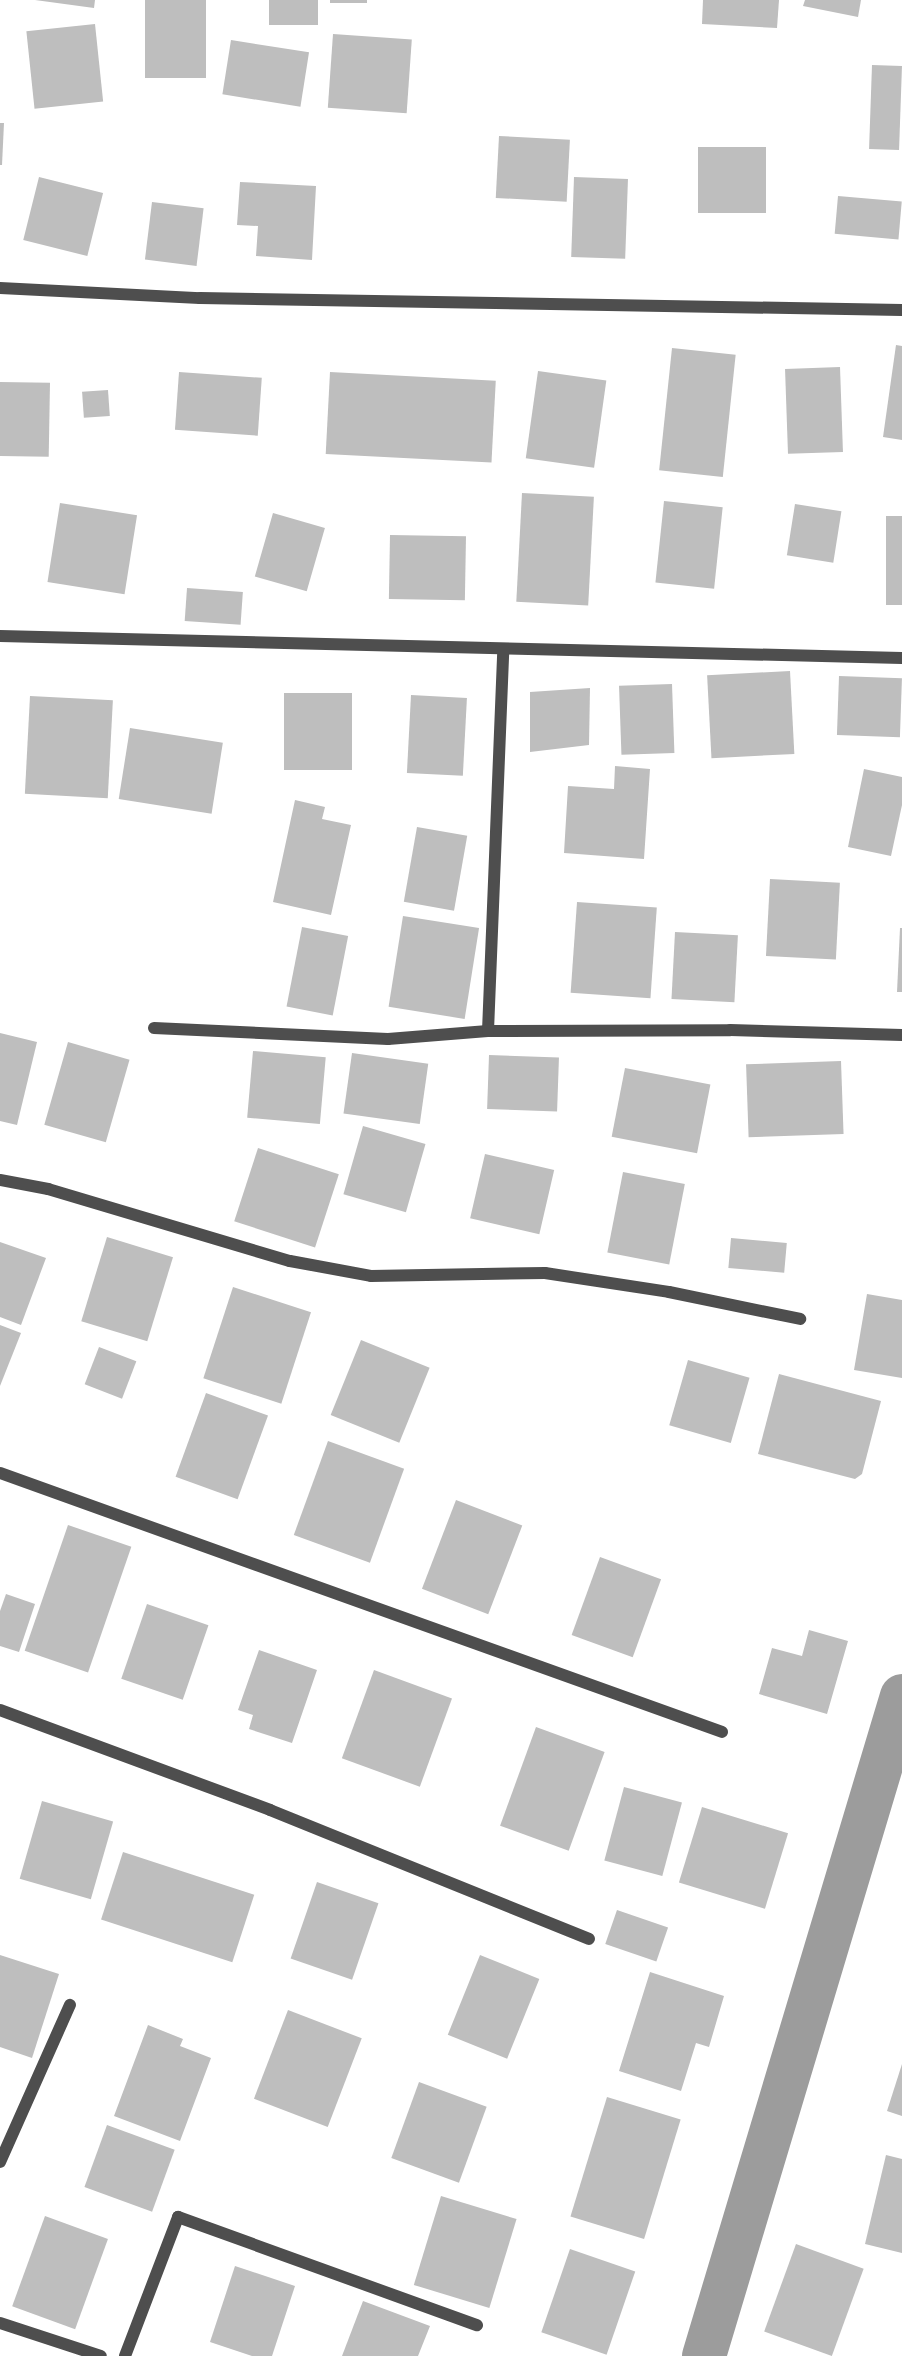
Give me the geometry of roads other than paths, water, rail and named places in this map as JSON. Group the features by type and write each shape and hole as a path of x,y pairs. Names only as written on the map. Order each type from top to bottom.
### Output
{"street":[{"path":"0,288 200,298 902,310"},
{"path":"0,636 902,658"},
{"path":"488,1030 503,650"},
{"path":"154,1028 388,1039 488,1030 730,1030 902,1035"},
{"path":"0,1180 48,1189 290,1261 371,1275 545,1273 669,1292 800,1319"},
{"path":"0,1473 722,1732"},
{"path":"0,1710 270,1810 589,1939"},
{"path":"0,2163 70,2005"},
{"path":"125,2356 177,2217 477,2325"},
{"path":"0,2323 101,2356"}],"waterway":[{"path":"704,2356 902,1696"}]}
